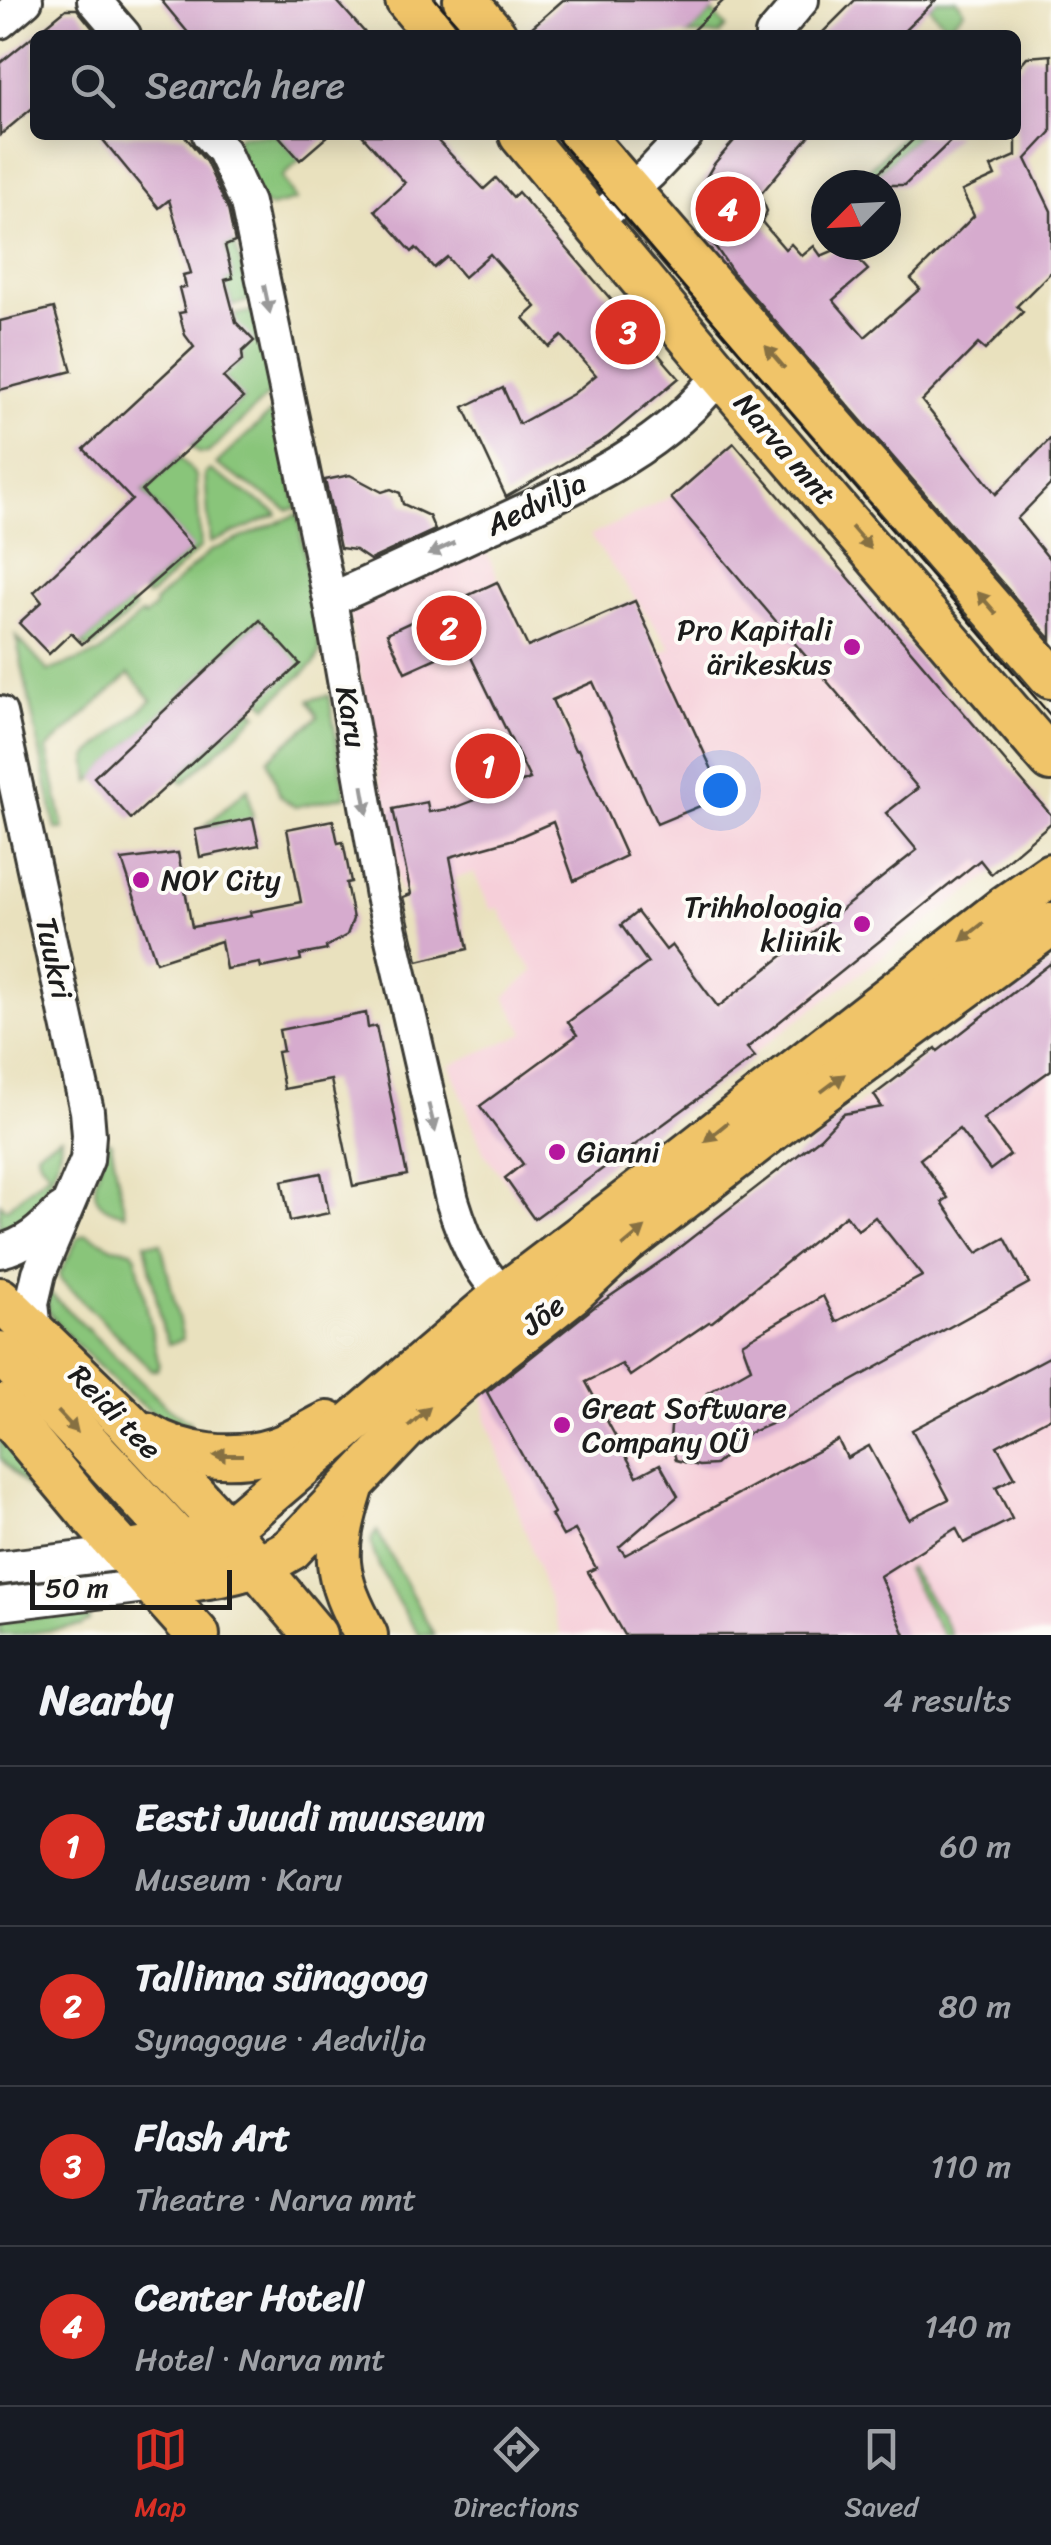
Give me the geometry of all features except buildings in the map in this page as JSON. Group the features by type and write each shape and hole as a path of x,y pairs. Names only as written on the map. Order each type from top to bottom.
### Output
{"main road":[{"path":"407,0 432,30"},
{"path":"465,0 491,30"},
{"name":"Narva mnt","path":"525,140 1051,760"},
{"name":"Narva mnt","path":"586,140 1051,677"},
{"name":"Jõe","path":"205,1552 502,1296 1051,875"},
{"name":"Jõe","path":"256,1566 292,1549 406,1428 572,1293 626,1243 1051,924"},
{"name":"Reidi tee","path":"0,1299 18,1342 127,1422 205,1552"},
{"path":"18,1342 51,1403 205,1552"},
{"path":"127,1422 160,1442 190,1452 258,1454 280,1448 383,1396"},
{"path":"0,1406 124,1553 200,1635"},
{"path":"352,1488 337,1549 343,1586 366,1635"},
{"path":"153,1585 205,1552"},
{"path":"200,1635 198,1614 205,1552"},
{"path":"124,1553 205,1552 256,1566 315,1635"}],"street":[{"path":"0,22 26,0"},
{"path":"94,0 120,30"},
{"path":"776,30 802,0"},
{"name":"Karu","path":"213,140 223,152 247,204 330,600 382,896 431,1114 460,1227 502,1296"},
{"path":"595,222 632,191 681,140"},
{"name":"Aedvilja","path":"330,600 592,477 667,428 720,374"},
{"name":"Tuukri","path":"0,713 90,1135 87,1160 39,1273 18,1342"},
{"name":"Tuukri","path":"0,1251 36,1236 70,1201"},
{"path":"502,1296 526,1308 548,1310"},
{"path":"0,1568 124,1553"},
{"path":"0,1604 153,1585"}],"shaded area":[{"path":"734,443 1051,815 1051,823 992,874 534,1219 484,1153 450,1065 525,1033 505,997 534,971 521,954 499,908 491,910 474,873 400,892 348,609 482,542 577,749 555,699 671,648 590,536 670,497"},
{"path":"1051,964 1051,1635 561,1635 487,1420 483,1386 667,1257 820,1138 843,1114"}],"green space":[{"path":"936,0 957,0 964,11 948,27 929,7"},
{"path":"712,12 726,27 723,30 693,30"},
{"path":"282,140 300,160 282,177 296,200 270,207 259,202 235,142"},
{"path":"898,140 913,140 882,170 868,170"},
{"path":"234,242 251,300 232,306 225,280 233,278 225,246"},
{"path":"253,311 273,391 208,453 199,453 191,446 243,399 215,368 236,366 243,360 234,315"},
{"path":"277,407 297,508 288,510 216,464"},
{"path":"180,457 196,476 201,547 146,596 143,592 192,548 143,491"},
{"path":"210,470 277,515 210,543 205,474"},
{"path":"298,514 320,651 315,663 267,706 261,699 259,620 90,782 87,757 152,700 129,674 47,749 64,829 56,829 16,636 48,671 100,653 141,614 144,617 155,607 154,603 210,551"},
{"path":"130,602 135,609 96,645 87,649 82,644"},
{"path":"329,695 346,796 295,807 280,796 268,759 318,717 309,700"},
{"path":"252,708 258,714 183,783 177,777"},
{"path":"248,788 253,819 203,828"},
{"path":"61,1137 56,1164 43,1193 24,1216 0,1227 0,1203 6,1209 49,1172 37,1151"},
{"path":"105,1140 111,1143 125,1214 100,1203 96,1195"},
{"path":"86,1234 113,1247 132,1250 136,1257 157,1370 152,1370 60,1279 78,1238"},
{"path":"145,1243 161,1243 183,1339 169,1344 163,1330"},
{"path":"47,1290 166,1406 190,1423 188,1429 153,1413 126,1393 61,1329 48,1310"},
{"path":"0,1436 70,1518 58,1520 0,1458"},
{"path":"377,1531 434,1635 419,1635 392,1592 372,1546"},
{"path":"909,1568 951,1635 943,1635 906,1570"},
{"path":"89,1610 89,1621 80,1626 0,1635 0,1622"}],"tram line":[{"path":"436,0 463,30"},
{"path":"558,140 1051,716"}],"place":[{"name":"Center Hotell","path":"728,209"},
{"name":"Flash Art","path":"628,332"},
{"name":"Tallinna sünagoog","path":"449,628"},
{"name":"Pro Kapitali ärikeskus","path":"852,647"},
{"name":"Eesti Juudi muuseum","path":"488,766"},
{"name":"NOY City","path":"141,880"},
{"name":"Trihholoogia kliinik","path":"862,924"},
{"name":"Gianni","path":"557,1152"},
{"name":"Great Software Company OÜ","path":"562,1425"}]}
